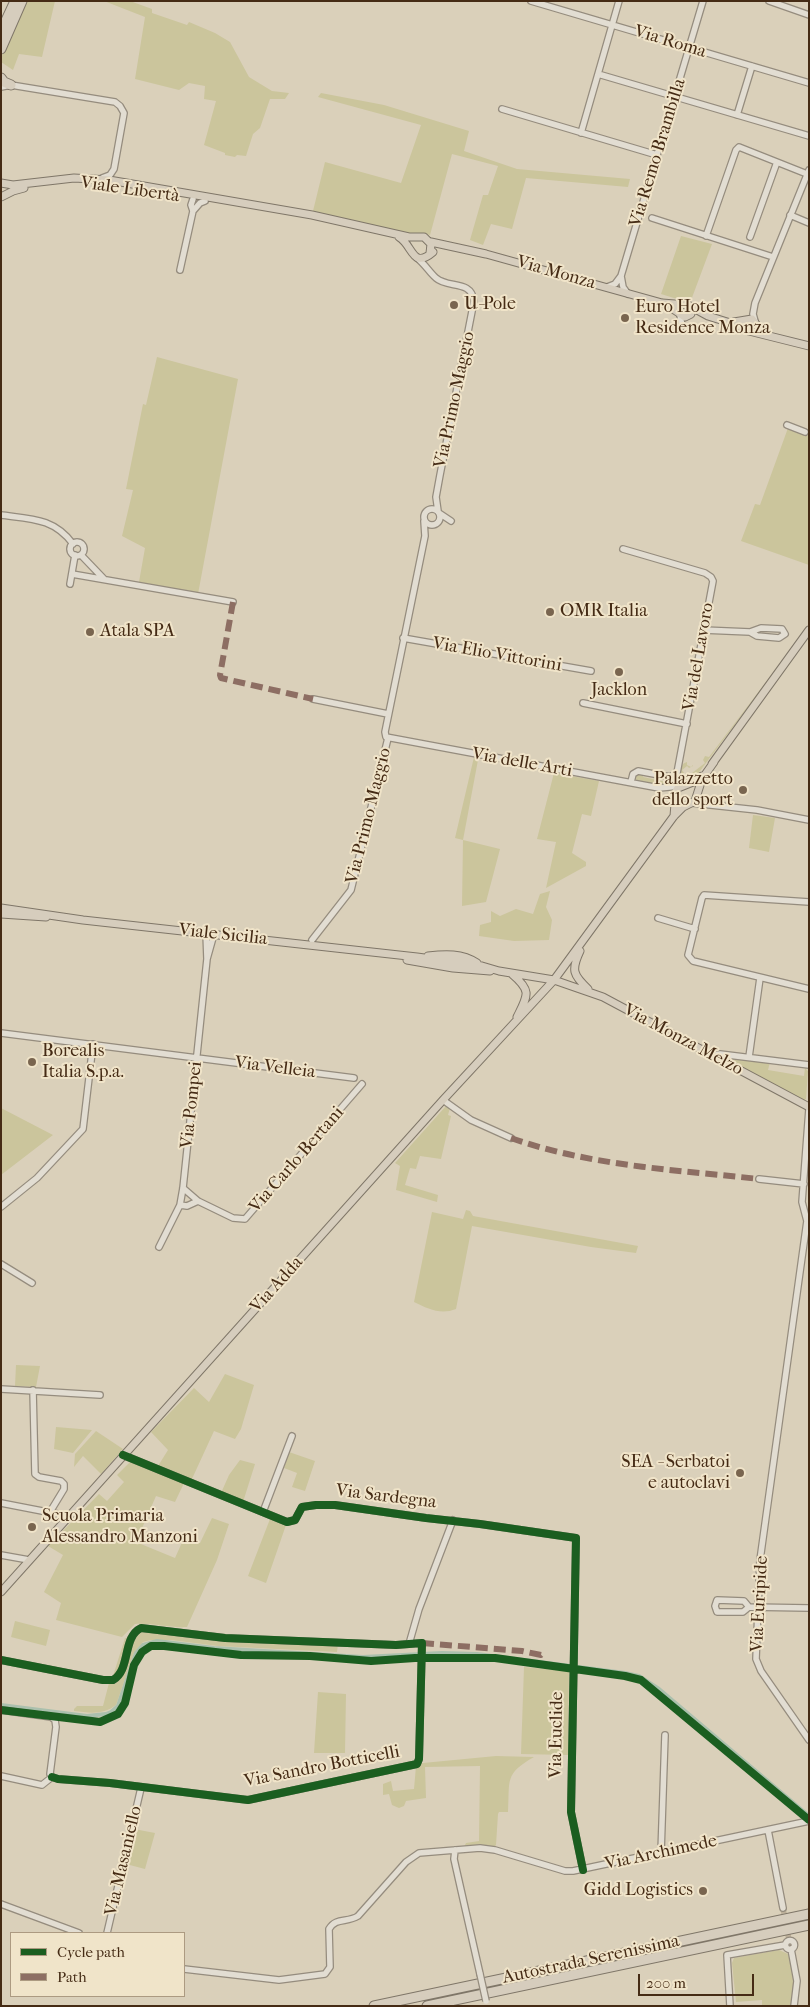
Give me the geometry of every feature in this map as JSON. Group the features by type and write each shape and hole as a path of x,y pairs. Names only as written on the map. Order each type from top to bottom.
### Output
{"highway":[{"path":"1,30 15,1"},
{"path":"1,49 22,1"},
{"path":"1,78 4,82 11,85"},
{"name":"Autostrada Serenissima","path":"374,2006 809,1914"},
{"name":"Autostrada Serenissima","path":"427,2006 809,1925"}],"main road":[{"name":"Viale Libertà","path":"1,183 13,185 66,178 101,179 207,199 312,215 382,230"},
{"name":"Viale Libertà","path":"1,197 13,190 46,184 91,181 193,199 207,199"},
{"path":"382,230 416,238"},
{"path":"382,230 401,238 417,258 424,258 438,248 449,246"},
{"path":"410,248 411,242 416,238 424,236 431,242 432,249 430,254"},
{"name":"Via Monza","path":"431,242 486,254 662,303 688,305 691,308"},
{"name":"Via Monza","path":"662,303 684,315"},
{"path":"683,305 680,308 684,315"},
{"path":"684,315 692,312 691,308 708,316 729,322 750,324 809,344"},
{"path":"684,315 708,316"},
{"path":"590,991 578,980 574,970 585,940 674,816 689,804 696,794 702,779 809,630"},
{"path":"674,816 676,792 683,785 700,779 714,762"},
{"path":"683,785 693,787 696,794"},
{"path":"675,797 680,803 689,804"},
{"name":"Viale Sicilia","path":"1,908 71,919"},
{"name":"Viale Sicilia","path":"1,914 206,933 374,953 451,964 482,966 499,971 554,980"},
{"name":"Via Adda","path":"1,1592 443,1100 554,980 585,940"},
{"name":"Viale Sicilia","path":"374,953 417,957 481,971 499,971"},
{"path":"453,954 458,958 451,964 447,956 453,954"},
{"path":"417,957 453,954 473,960 482,966"},
{"path":"510,973 524,984 527,991 526,999 516,1022"},
{"name":"Via Monza Melzo","path":"554,980 590,991 809,1108"}],"street":[{"name":"Via Roma","path":"531,1 809,83"},
{"path":"580,133 619,1"},
{"name":"Via Remo Brambilla","path":"621,276 702,1"},
{"path":"769,1 776,2 809,16"},
{"path":"737,115 752,66"},
{"path":"598,74 809,136"},
{"path":"1,87 11,85 115,102 120,106 124,113 114,169 110,175 101,179"},
{"path":"502,110 657,156"},
{"path":"706,236 736,150 739,147 808,172 755,303 750,324"},
{"path":"750,237 777,162"},
{"path":"114,169 122,182"},
{"path":"180,270 193,210 193,199"},
{"path":"193,210 207,199"},
{"path":"790,215 809,223"},
{"path":"652,218 773,258"},
{"path":"430,254 431,270"},
{"name":"Via Primo Maggio","path":"417,258 440,280 468,289 473,295 474,303 436,497 438,512 436,523 425,536"},
{"path":"605,287 615,284 621,276"},
{"path":"621,276 623,287 629,294"},
{"path":"787,425 805,432"},
{"name":"Via Primo Maggio","path":"312,940 351,890 387,737 385,732 388,714 425,536 424,515 436,497"},
{"path":"424,521 428,524 452,520 433,509 428,509"},
{"path":"1,515 45,521 56,526 74,544 78,543 83,546 84,550 78,555 70,584"},
{"path":"74,544 71,551 88,562 104,579"},
{"name":"Via del Lavoro","path":"623,549 710,576 712,584 680,764 676,775 667,777 640,770 635,772 631,782"},
{"path":"80,576 86,571 88,562"},
{"path":"72,574 234,602"},
{"path":"703,630 750,632 762,628 782,629 785,634 779,638 757,636 750,632"},
{"name":"Via Elio Vittorini","path":"403,638 591,671"},
{"path":"314,698 388,714"},
{"path":"583,703 687,724"},
{"name":"Via delle Arti","path":"387,737 631,782 659,788 675,797"},
{"name":"Via delle Arti","path":"659,788 683,785"},
{"path":"696,794 710,804"},
{"path":"689,804 710,804 809,820"},
{"path":"809,902 705,894 702,897 688,954 693,962 809,989"},
{"path":"658,918 695,929"},
{"name":"Via Pompei","path":"159,1248 180,1205 183,1188 207,958 206,933"},
{"name":"Via Pompei","path":"207,958 214,934"},
{"path":"749,1058 760,978"},
{"name":"Via Velleia","path":"1,1033 354,1078"},
{"path":"1,1207 37,1178 83,1129 93,1044"},
{"path":"711,1056 718,1054 809,1065"},
{"name":"Via Carlo Bertani","path":"183,1188 198,1201 233,1218 242,1220 249,1217 362,1084"},
{"path":"443,1100 471,1120 512,1138"},
{"name":"Via Euripide","path":"809,1108 807,1175 802,1202 807,1218 803,1259 760,1560 756,1659 761,1671 809,1740"},
{"path":"759,1178 804,1184"},
{"path":"180,1205 187,1206 198,1201"},
{"path":"1,1264 32,1284"},
{"path":"1,1389 100,1396"},
{"path":"33,1390 36,1474 39,1477 60,1481 64,1486 50,1512"},
{"path":"262,1512 292,1436"},
{"name":"Via Sardegna","path":"123,1455 288,1522 295,1520 302,1507 335,1505 576,1538"},
{"path":"1,1503 68,1516"},
{"path":"1,1660 103,1680 113,1680 120,1673 134,1634 141,1628 225,1638 409,1644 419,1609 452,1520"},
{"name":"Via Euclide","path":"576,1538 572,1662 571,1812 583,1870"},
{"path":"1,1555 29,1560"},
{"path":"748,1606 743,1612 717,1612 715,1606 717,1600 726,1600 744,1601 748,1606 758,1607 809,1608"},
{"name":"Via Sandro Botticelli","path":"52,1777 58,1780 110,1783 248,1800 417,1764 419,1758 422,1643 409,1644"},
{"path":"1,1710 51,1717 55,1720 56,1727 50,1774 52,1777 42,1785 1,1776"},
{"path":"661,1853 665,1735"},
{"name":"Via Masaniello","path":"107,1932 141,1788"},
{"name":"Via Archimede","path":"185,1969 280,1980 325,1974 328,1972 330,1961 329,1929 331,1925 358,1916 410,1859 419,1853 427,1851 480,1848 495,1850 565,1871 583,1870 809,1821"},
{"path":"768,1830 783,1908"},
{"path":"455,1850 454,1859 486,2003"},
{"path":"1,1904 76,1932"},
{"path":"730,2006 727,1955 785,1945 788,1941 792,1941 794,1945 791,1949 798,1987 794,2006"}],"shaded area":[{"path":"26,1 55,1 42,57 19,54 13,70 1,62 3,51"},
{"path":"104,1 130,1 152,9 152,13 187,25 189,22 215,33 230,42 249,77 272,91 289,93 285,99 270,99 260,128 253,134 246,156 237,155 235,157 225,155 225,153 204,145 216,101 204,99 205,86 189,83 179,90 135,79 145,17"},
{"path":"321,93 384,105 469,131 464,151 517,169 630,179 628,187 526,178 512,229 491,224 483,245 470,240 483,195 488,195 498,166 452,154 430,235 422,233 407,235 313,211 325,162 401,183 421,125 318,97"},
{"path":"681,236 712,244 690,303 661,294"},
{"path":"157,357 238,379 198,594 139,582 145,548 122,536 133,490 126,489 143,404 146,405"},
{"path":"788,428 809,436 809,565 741,541 755,504 760,505"},
{"path":"785,657 697,775 684,782 668,785 651,784 636,780 636,776 639,773 643,774 643,777 666,782 667,779 676,778 679,775 683,764 687,762 687,765 691,767 687,766 682,770 684,773 681,775 683,780 705,763 703,760 705,756 709,757"},
{"path":"474,757 478,760 463,840 455,838"},
{"path":"554,773 599,781 591,816 582,814 572,853 586,862 586,866 546,888 556,842 537,839"},
{"path":"753,815 775,818 769,852 749,848"},
{"path":"463,840 500,849 486,902 462,906"},
{"path":"550,891 546,907 552,920 549,940 514,941 479,936 480,925 491,922 491,911 500,916 516,909 533,914 540,894"},
{"path":"724,1057 770,1062 768,1070 804,1076 805,1068 808,1071 806,1099 803,1101 724,1060"},
{"path":"446,1106 450,1108 448,1115 451,1116 441,1159 420,1156 416,1169 410,1168 405,1185 438,1195 437,1202 396,1190 400,1166 395,1163"},
{"path":"1,1108 53,1135 1,1175"},
{"path":"466,1210 470,1211 473,1216 638,1246 636,1253 472,1226 456,1309 440,1311 429,1309 414,1302 432,1212 463,1219"},
{"path":"16,1365 40,1366 36,1387 15,1386"},
{"path":"225,1374 254,1385 241,1429 235,1439 214,1431 191,1481 158,1466 168,1450 151,1432 194,1388 209,1402"},
{"path":"56,1427 92,1430 73,1453 54,1449"},
{"path":"96,1431 123,1449 101,1474 83,1456 74,1467 75,1454"},
{"path":"289,1452 315,1461 305,1491 292,1487 297,1473 284,1468"},
{"path":"240,1460 255,1464 243,1502 221,1493 229,1475"},
{"path":"130,1462 184,1483 175,1502 156,1496 136,1542 175,1558 184,1538 200,1543 212,1518 229,1524 217,1560 187,1627 135,1624 122,1637 56,1620 61,1603 44,1592 63,1555 48,1546 99,1494 107,1501 124,1482 117,1475"},
{"path":"270,1519 286,1525 266,1583 248,1576"},
{"path":"15,1621 50,1630 46,1646 11,1637"},
{"path":"148,1630 338,1644 337,1652 218,1646 171,1640 143,1642 134,1653 116,1705 101,1712 74,1711 77,1706 103,1706 109,1683 115,1684 117,1682 113,1676 125,1638"},
{"path":"524,1667 569,1671 568,1755 521,1754"},
{"path":"318,1692 346,1694 345,1753 314,1753"},
{"path":"496,1756 534,1757 513,1773 509,1785 508,1812 499,1812 498,1814 496,1845 494,1847 464,1847 466,1843 479,1841 480,1766 425,1767 426,1798 406,1801 404,1806 399,1808 392,1805 389,1794 383,1795 383,1784 391,1781 393,1791 414,1789 416,1766 423,1763"},
{"path":"134,1829 155,1833 145,1869 126,1864"},
{"path":"779,1950 788,1954 791,1967 793,1986 791,2006 762,2006 762,2000 736,2002 732,1963 734,1958"}],"waterway":[{"path":"1,1705 87,1716 111,1712 118,1706 136,1653 143,1645 157,1641 214,1648 363,1657 442,1653 477,1654 625,1673 639,1676 659,1689 809,1816"}],"tunnel":[{"path":"783,1908 789,1940"}],"marked path":[{"path":"233,602 221,678 313,699"},
{"path":"511,1138 572,1155 603,1161 759,1179"},
{"path":"422,1643 522,1651 541,1655 543,1653"}],"cycle path":[{"path":"123,1455 287,1522 295,1520 302,1507 335,1505 576,1538 571,1812 583,1870"},
{"path":"1,1660 103,1680 113,1680 122,1669 131,1639 135,1632 141,1628 225,1638 396,1645 422,1643 419,1759 417,1764 248,1800 52,1777"},
{"path":"1,1710 100,1722 118,1714 125,1703 134,1665 142,1652 151,1646 241,1655 310,1656 371,1661 415,1658 495,1658 625,1676 641,1680 809,1820"}],"place":[{"name":"U-Pole","path":"454,305"},
{"name":"Euro Hotel Residence Monza","path":"625,318"},
{"name":"OMR Italia","path":"550,612"},
{"name":"Atala SPA","path":"90,632"},
{"name":"Jacklon","path":"619,672"},
{"name":"Palazzetto dello sport","path":"743,790"},
{"name":"Borealis Italia S.p.a.","path":"32,1062"},
{"name":"SEA - Serbatoi e autoclavi","path":"740,1473"},
{"name":"Scuola Primaria Alessandro Manzoni","path":"32,1527"},
{"name":"Gidd Logistics","path":"703,1891"}]}
